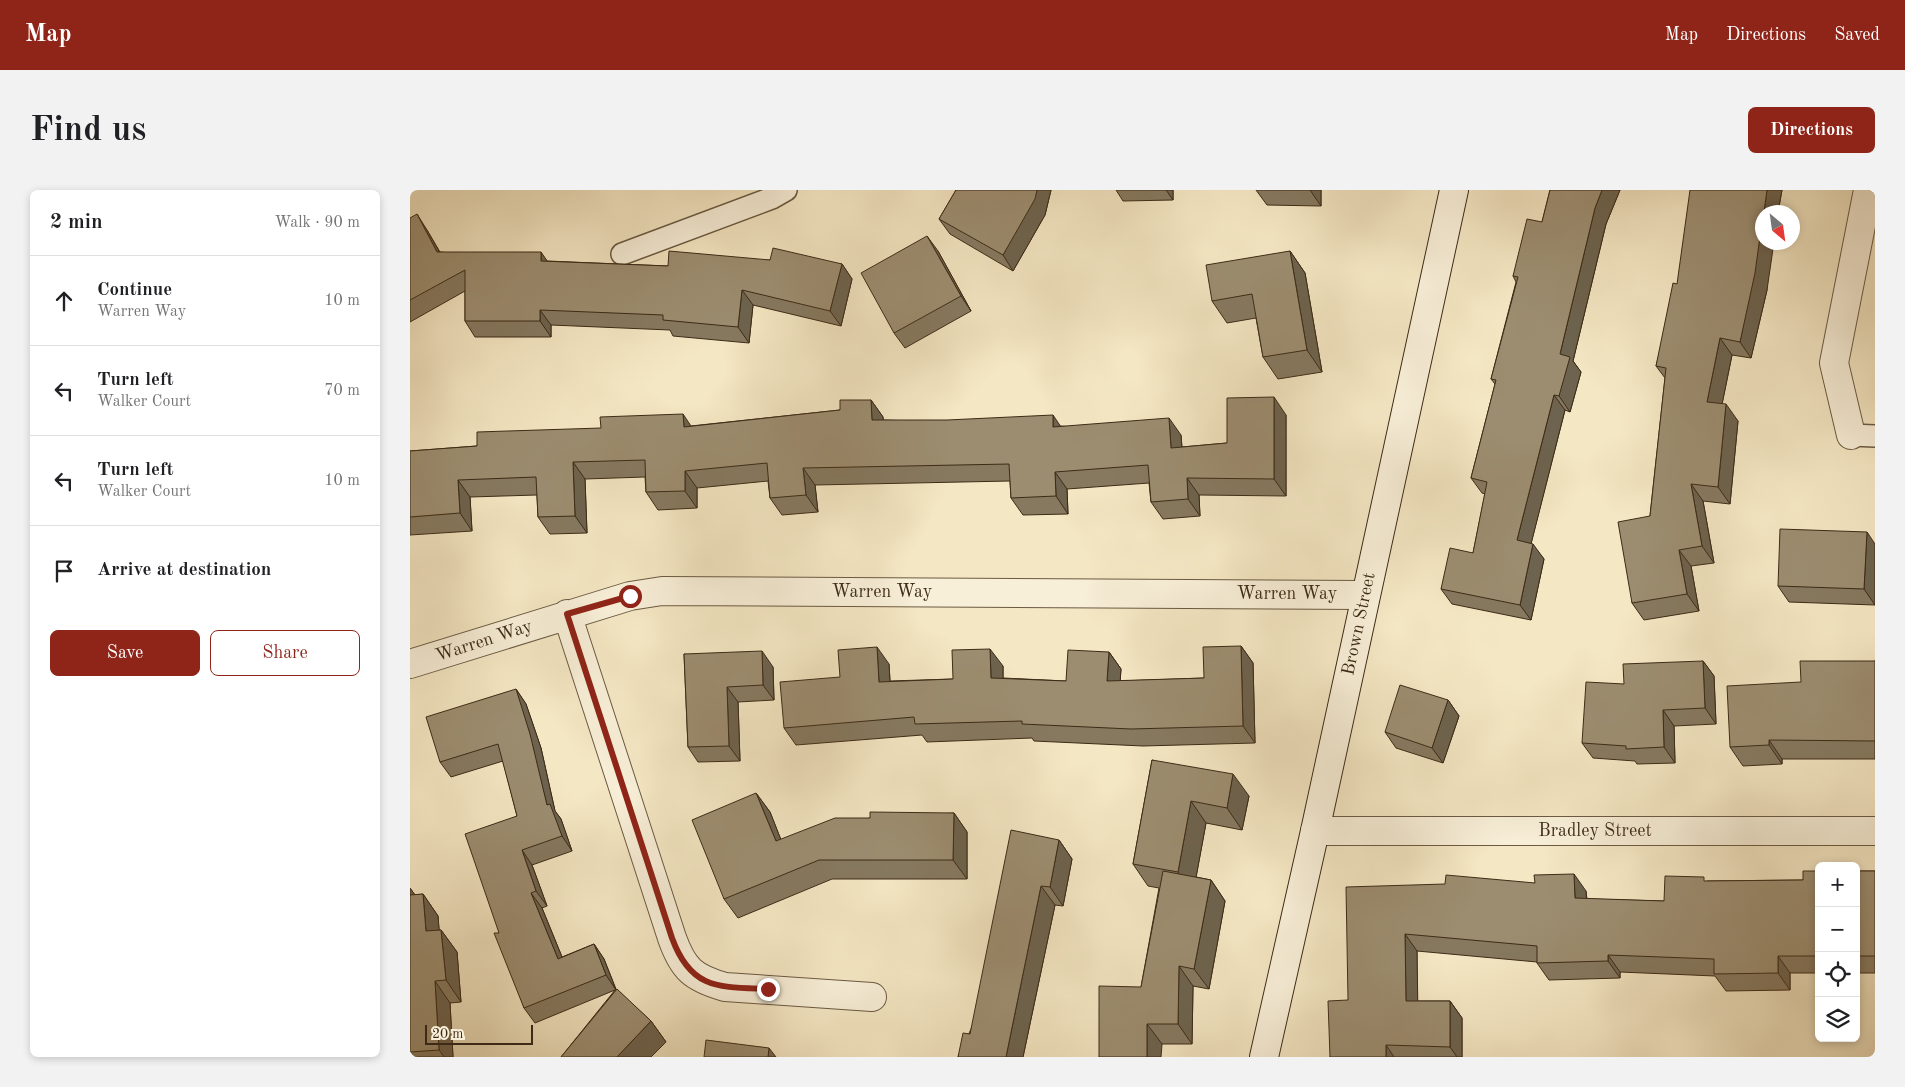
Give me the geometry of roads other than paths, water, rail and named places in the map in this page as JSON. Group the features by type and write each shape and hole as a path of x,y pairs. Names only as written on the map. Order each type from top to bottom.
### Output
{"street":[{"name":"Brown Street","path":"1264,1057 1316,831 1365,594 1454,190"},
{"path":"1863,436 1834,363 1868,190"},
{"name":"Warren Way","path":"410,664 567,614 630,596 662,591 1365,594"},
{"path":"567,614 672,938 679,957 690,972 704,981 725,987 872,996"},
{"name":"Bradley Street","path":"1316,831 1875,831"}],"lane":[{"path":"622,254 772,198 786,190"}]}
